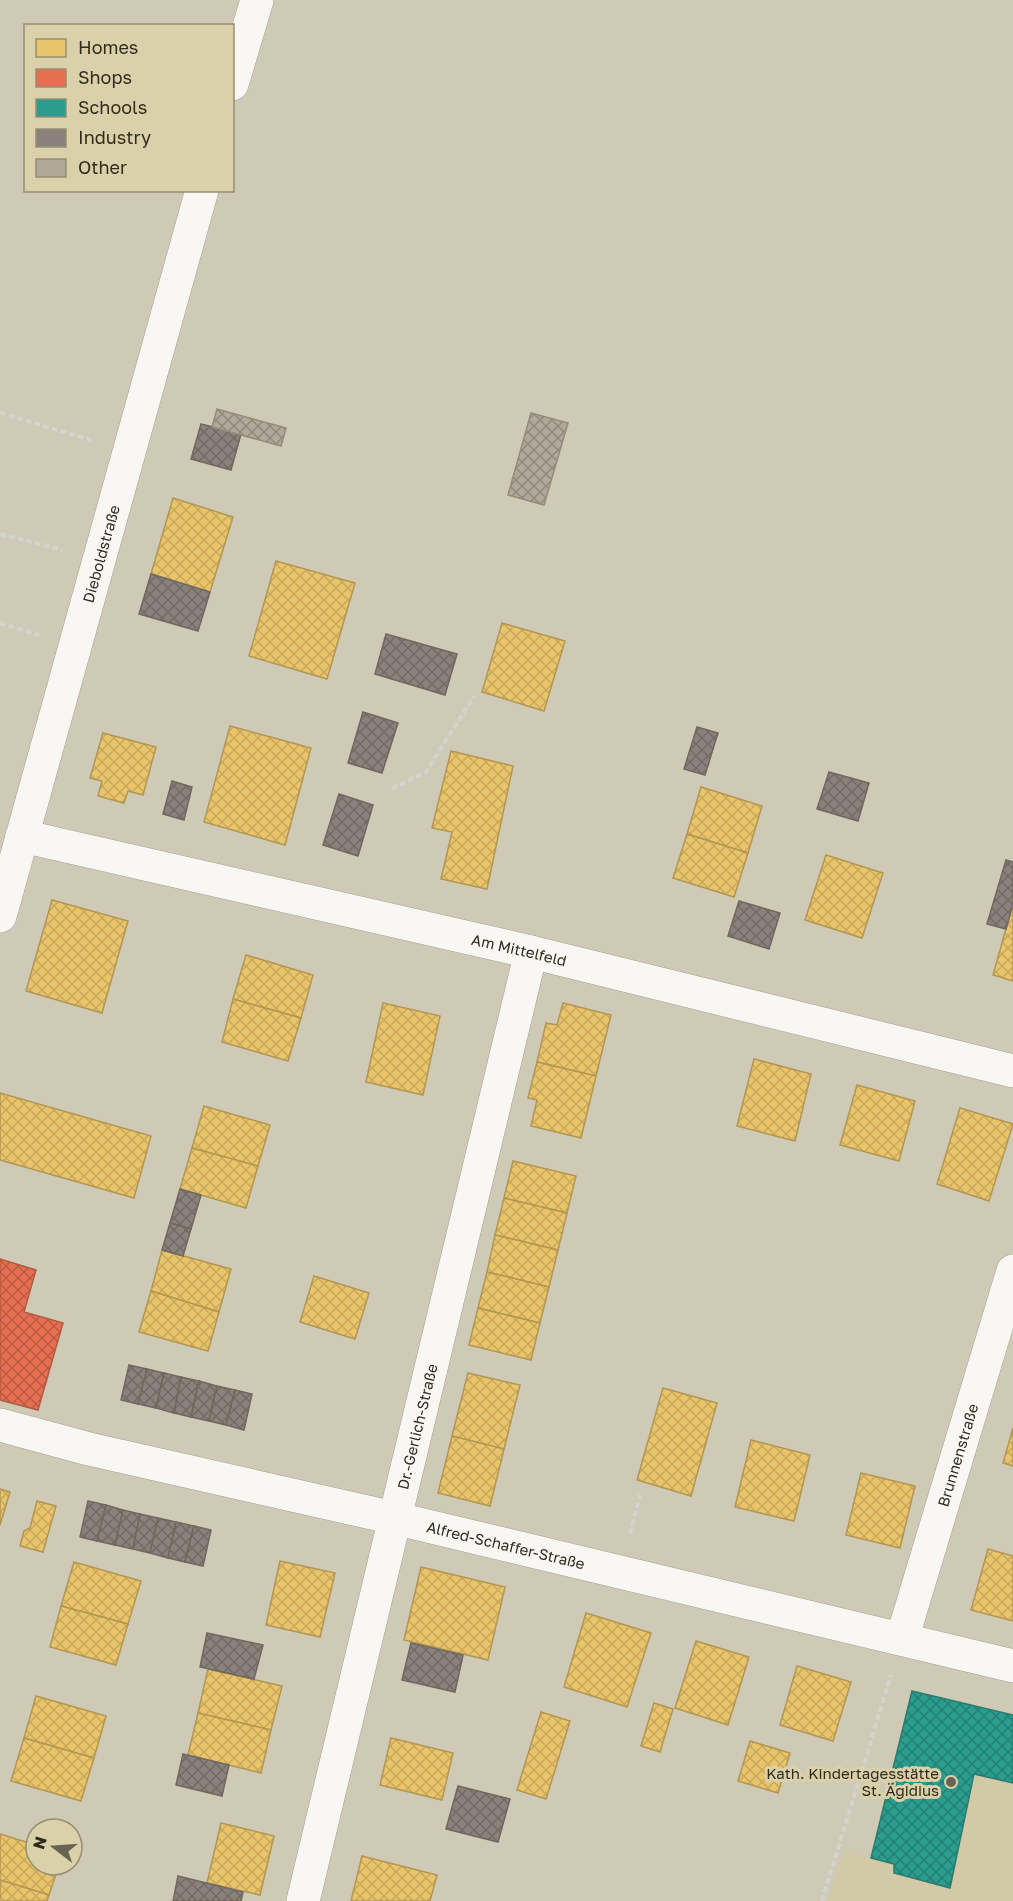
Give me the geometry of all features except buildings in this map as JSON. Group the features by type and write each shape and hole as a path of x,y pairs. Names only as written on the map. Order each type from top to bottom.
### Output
{"street":[{"path":"234,77 256,0"},
{"name":"Dieboldstraße","path":"0,916 201,192"},
{"name":"Am Mittelfeld","path":"22,836 531,952 1013,1071"},
{"name":"Dr.-Gerlich-Straße","path":"303,1901 531,952"},
{"name":"Brunnenstraße","path":"902,1639 1013,1271"},
{"name":"Alfred-Schaffer-Straße","path":"0,1425 89,1449 394,1518 1013,1666"}],"path":[{"path":"0,413 128,451"},
{"path":"0,534 98,560"},
{"path":"392,789 426,772 474,696"},
{"path":"822,1901 902,1639"}],"shaded area":[{"name":"Kath. Kindertagesstätte St. Ägidius","path":"912,1691 1013,1715 1013,1901 828,1901 844,1849 871,1858"}],"place":[{"name":"Kath. Kindertagesstätte St. Ägidius","path":"951,1782"}]}
